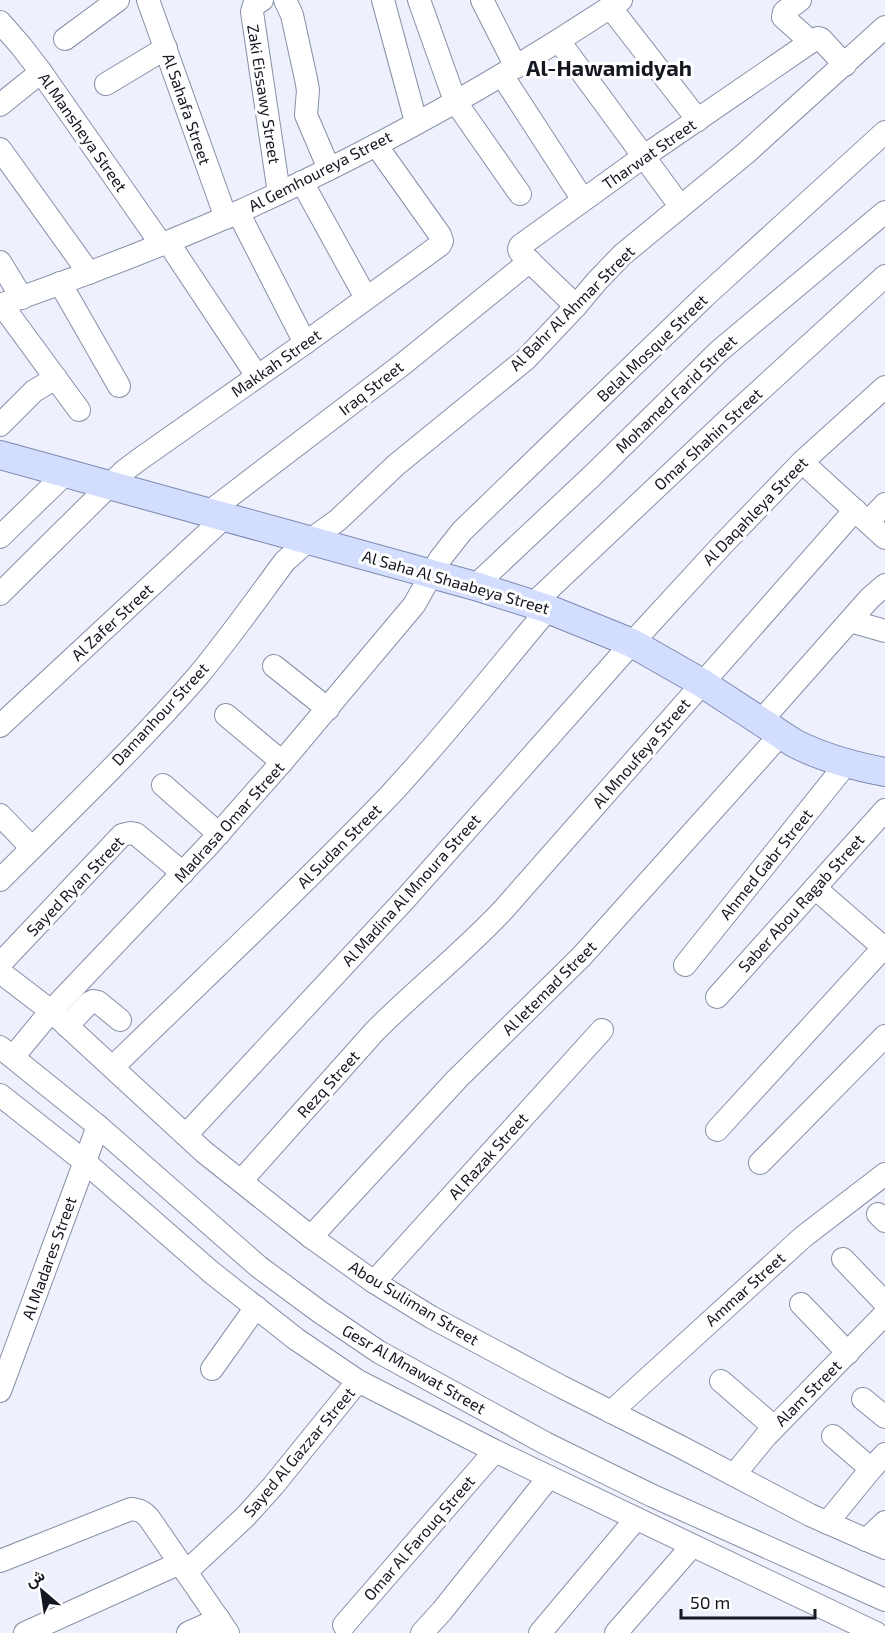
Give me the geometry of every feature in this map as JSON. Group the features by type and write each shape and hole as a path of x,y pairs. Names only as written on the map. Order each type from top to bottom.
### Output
{"main road":[{"name":"Al Saha Al Shaabeya Street","path":"0,455 541,606 632,642 702,683 807,750 846,764 885,772"}],"street":[{"path":"65,39 118,0"},
{"name":"Al Sahafa Street","path":"149,0 232,215 305,343"},
{"name":"Zaki Eissawy Street","path":"262,0 254,5 252,16 279,193"},
{"path":"285,0 292,15 306,79 308,90 306,115 329,169"},
{"path":"383,0 416,122"},
{"path":"419,0 455,101 520,194"},
{"path":"482,0 509,71 583,200"},
{"path":"800,0 784,12 783,17 811,42 821,39 844,64"},
{"path":"616,4 698,120"},
{"name":"Al Gemhoureya Street","path":"8,303 165,243 232,215 329,169 509,71 616,4"},
{"name":"Al Mansheya Street","path":"0,22 41,72 165,243 257,376"},
{"name":"Al Bahr Al Ahmar Street","path":"311,540 338,520 396,465 526,359 622,255 746,153 885,27"},
{"path":"559,41 680,206"},
{"name":"Tharwat Street","path":"530,261 520,252 520,246 643,157 811,42"},
{"path":"106,84 166,48"},
{"path":"0,105 41,72"},
{"name":"Belal Mosque Street","path":"431,575 462,531 704,297 885,132"},
{"name":"Makkah Street","path":"0,594 124,471 437,247 442,240 441,235 376,145"},
{"path":"0,149 89,273"},
{"path":"302,182 366,298"},
{"name":"Mohamed Farid Street","path":"475,586 593,475 718,352 885,212"},
{"path":"530,261 576,306"},
{"name":"Iraq Street","path":"217,515 530,261"},
{"path":"0,262 8,303 56,378 80,410"},
{"name":"Omar Shahin Street","path":"541,606 733,415 885,276"},
{"path":"60,284 119,386"},
{"path":"0,425 34,391 56,378"},
{"name":"Al Daqahleya Street","path":"632,642 723,543 802,462 885,387"},
{"path":"802,462 885,538"},
{"path":"0,537 65,474"},
{"name":"Al Mnoufeya Street","path":"419,989 497,917 702,683 862,516 885,504"},
{"name":"Al Zafer Street","path":"0,726 217,515"},
{"name":"Damanhour Street","path":"0,880 153,726 239,624 285,561 311,540"},
{"name":"Madrasa Omar Street","path":"6,1052 59,1018 328,709 414,605 431,575"},
{"name":"Al Ietemad Street","path":"311,1237 457,1078 582,956 771,728 850,621 885,585"},
{"name":"Al Sudan Street","path":"113,1067 388,796 431,748 541,606"},
{"path":"850,621 885,631"},
{"name":"Al Madina Al Mnoura Street","path":"186,1135 407,897 632,642"},
{"path":"274,666 328,709"},
{"path":"226,715 282,762"},
{"name":"Ahmed Gabr Street","path":"685,965 846,764"},
{"path":"163,785 219,834"},
{"name":"Saber Abou Ragab Street","path":"717,997 885,810"},
{"path":"0,814 32,848"},
{"name":"Sayed Ryan Street","path":"0,964 122,835 136,834 183,873"},
{"path":"717,1130 884,947 815,888"},
{"name":"Abou Suliman Street","path":"0,972 59,1018 204,1152 311,1237 374,1282 430,1317 560,1386 827,1523 875,1544"},
{"name":"Rezq Street","path":"241,1181 375,1031 419,989"},
{"path":"59,1018 93,1001 98,1002 120,1020"},
{"name":"Al Razak Street","path":"374,1282 602,1030"},
{"path":"760,1163 885,1036"},
{"name":"Gesr Al Mnawat Street","path":"6,1052 98,1126 259,1267 379,1352 545,1443 653,1496 885,1600"},
{"name":"Gesr Al Mnawat Street","path":"0,1095 84,1162 211,1272 296,1339 358,1381 495,1451 692,1546 844,1628 876,1633"},
{"name":"Al Madares Street","path":"0,1391 98,1126"},
{"name":"Ammar Street","path":"611,1412 803,1237 885,1174"},
{"path":"843,1259 885,1303"},
{"path":"801,1304 848,1353"},
{"path":"212,1369 255,1307"},
{"name":"Alam Street","path":"734,1475 754,1448 885,1314"},
{"name":"Sayed Al Gazzar Street","path":"25,1633 183,1568 238,1524 273,1486 358,1381"},
{"path":"721,1381 774,1427"},
{"path":"862,1399 885,1417"},
{"path":"827,1523 878,1462 833,1436"},
{"name":"Omar Al Farouq Street","path":"344,1625 495,1451"},
{"path":"422,1633 549,1477"},
{"path":"0,1561 132,1509 139,1510 149,1518 224,1626 188,1633"},
{"path":"540,1633 636,1519"},
{"path":"875,1544 885,1522"},
{"path":"616,1633 692,1546"}],"district":[{"name":"Al-Hawamidyah","path":"609,68"}]}
